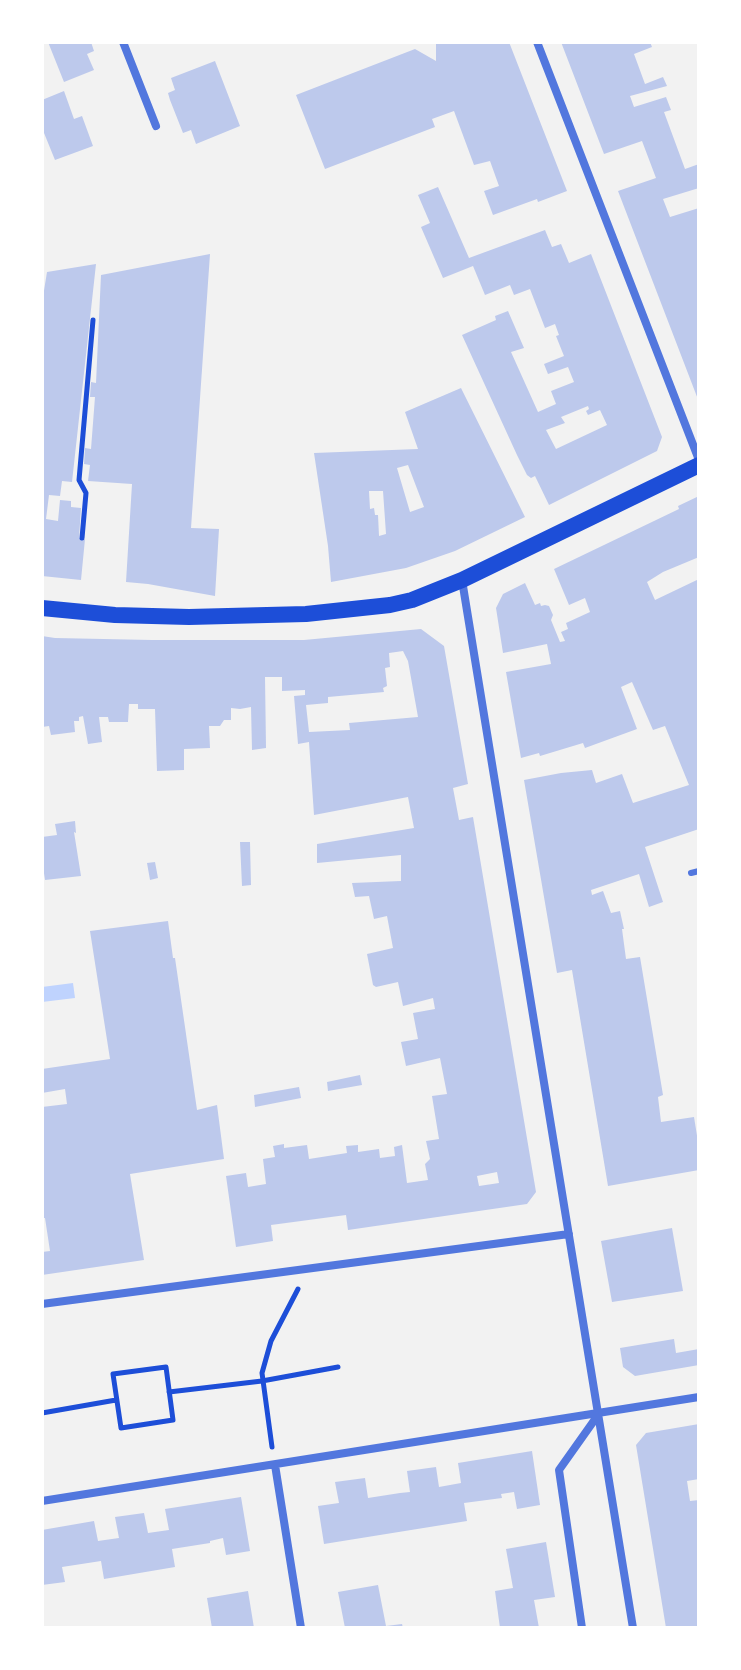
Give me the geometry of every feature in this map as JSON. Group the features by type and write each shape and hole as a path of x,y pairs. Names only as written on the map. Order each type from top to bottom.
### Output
{"main road":[{"path":"42,608 115,615 189,617 306,614 390,605 412,600 462,580 699,462"}],"street":[{"path":"123,42 156,126"},
{"path":"537,42 699,462"},
{"path":"462,580 633,1628"},
{"path":"42,1304 569,1234"},
{"path":"42,1501 699,1397"},
{"path":"582,1628 559,1470 598,1414"},
{"path":"275,1465 301,1628"}],"lane":[{"path":"691,873 699,871"}],"path":[{"path":"82,538 86,493 79,480 93,320"},
{"path":"275,1465 262,1373 271,1341 298,1289 303,1269"},
{"path":"166,1367 173,1420 121,1428 116,1400 113,1374 166,1367"},
{"path":"169,1392 262,1381 338,1367"},
{"path":"42,1413 116,1400"}],"water":[{"path":"73,983 75,998 42,1002 42,987"}],"building":[{"path":"48,42 91,42 94,51 87,54 94,70 64,82"},
{"path":"436,42 509,42 567,191 493,215 484,191 499,186 490,161 474,165 454,111 432,119 435,127 325,169 296,95 415,49 436,61"},
{"path":"561,42 650,42 652,47 634,54 645,84 663,77 667,86 630,96 634,107 666,97 671,110 664,112 685,169 699,164 699,188 663,199 670,217 699,208 699,402 618,191 656,178 642,141 604,154"},
{"path":"215,61 240,126 196,144 191,130 183,133 170,100 168,93 175,90 171,78"},
{"path":"64,91 74,119 82,116 93,146 55,160 42,128 42,100"},
{"path":"438,187 469,258 545,230 552,247 561,244 569,263 591,254 662,437 657,451 549,505 535,476 531,478 527,475 462,335 496,320 495,316 508,311 524,348 511,352 538,412 556,404 551,391 574,382 568,367 548,374 544,364 564,356 555,324 545,328 530,289 514,295 510,285 485,295 473,266 443,278 421,227 430,223 418,195","holes":["588,406 586,411 588,415 600,410 607,425 556,449 546,430 565,423 561,417"]},
{"path":"210,254 191,528 219,529 215,596 126,582 132,484 88,481 90,465 84,464 85,448 91,449 95,397 90,397 91,382 96,383 101,275"},
{"path":"96,264 72,482 62,481 60,496 49,495 46,519 58,521 60,500 71,501 71,507 81,508 79,538 85,539 81,580 42,576 42,303 47,272"},
{"path":"461,388 525,517 455,551 406,568 331,582 314,453 418,449 405,412","holes":["408,465 424,507 410,512 397,468","369,491 383,491 386,534 379,536 378,515 375,515 374,508 370,509"]},
{"path":"699,496 699,557 647,582 655,600 699,579 699,829 645,847 663,902 649,907 639,874 591,890 592,895 603,891 611,913 620,911 626,959 640,957 663,1095 658,1097 661,1122 694,1117 699,1170 608,1186 572,970 557,973 524,780 592,770 596,783 622,774 633,803 689,785 665,726 653,730 632,682 621,687 637,729 585,748 583,743 540,756 539,753 521,758 506,672 551,664 547,644 503,653 496,608 503,594 525,583 535,605 549,606 560,642 565,641 561,632 568,629 566,623 590,612 585,598 569,605 554,569 679,509 678,506"},
{"path":"421,629 444,646 468,784 453,788 459,820 473,817 536,1192 527,1204 348,1230 346,1215 271,1225 273,1241 236,1247 226,1176 246,1173 248,1187 266,1184 263,1159 275,1157 273,1146 307,1145 309,1159 347,1153 346,1146 358,1145 358,1152 379,1149 380,1158 395,1156 394,1147 402,1145 407,1183 428,1180 425,1164 430,1159 426,1141 439,1139 432,1096 447,1094 440,1058 406,1066 401,1042 418,1039 413,1013 435,1009 433,998 403,1006 398,982 373,985 367,954 393,948 387,916 374,919 369,896 355,897 352,883 401,881 401,855 317,863 317,844 414,828 408,797 314,815 309,742 298,744 294,696 305,695 305,690 282,691 282,677 265,677 266,748 252,750 251,707 231,708 231,720 224,720 220,726 209,726 210,748 184,749 184,770 157,771 155,709 138,709 138,704 129,704 128,722 109,722 108,717 99,717 102,742 88,744 83,716 79,717 79,721 74,721 75,732 51,735 49,726 42,727 42,636 304,640","holes":["403,651 408,661 418,717 349,723 350,730 309,732 306,705 328,703 328,697 384,692 383,688 387,686 385,668 390,667 389,653","497,1172 499,1183 479,1186 477,1176"]},
{"path":"75,821 81,876 45,880 42,837 57,835 55,824"},
{"path":"240,842 250,842 251,885 242,886"},
{"path":"155,862 158,878 150,880 147,863"},
{"path":"168,921 197,1110 217,1105 224,1159 130,1174 144,1260 42,1275 42,1252 50,1251 45,1218 42,1218 42,1107 67,1104 65,1089 42,1093 42,1069 110,1059 90,931"},
{"path":"360,1075 362,1085 328,1091 327,1082"},
{"path":"299,1087 301,1098 255,1107 254,1095"},
{"path":"672,1228 683,1291 612,1302 601,1241"},
{"path":"674,1339 676,1353 699,1349 699,1365 635,1376 623,1367 620,1348"},
{"path":"699,1424 699,1479 687,1481 690,1501 699,1500 699,1628 666,1628 636,1445 646,1433"},
{"path":"532,1451 540,1505 517,1509 514,1492 501,1494 502,1498 464,1503 467,1521 324,1544 318,1506 339,1503 335,1482 365,1478 368,1498 410,1492 407,1471 436,1467 439,1487 461,1483 458,1463"},
{"path":"241,1497 250,1551 226,1555 223,1538 172,1549 175,1567 104,1579 101,1561 62,1567 65,1582 42,1585 42,1530 94,1521 98,1541 119,1538 115,1517 144,1513 148,1533 169,1530 165,1509"},
{"path":"546,1542 555,1597 534,1600 539,1628 500,1628 495,1591 513,1588 506,1549"},
{"path":"378,1585 386,1626 402,1624 403,1628 345,1628 338,1592"},
{"path":"248,1591 254,1628 212,1628 207,1598"}]}
